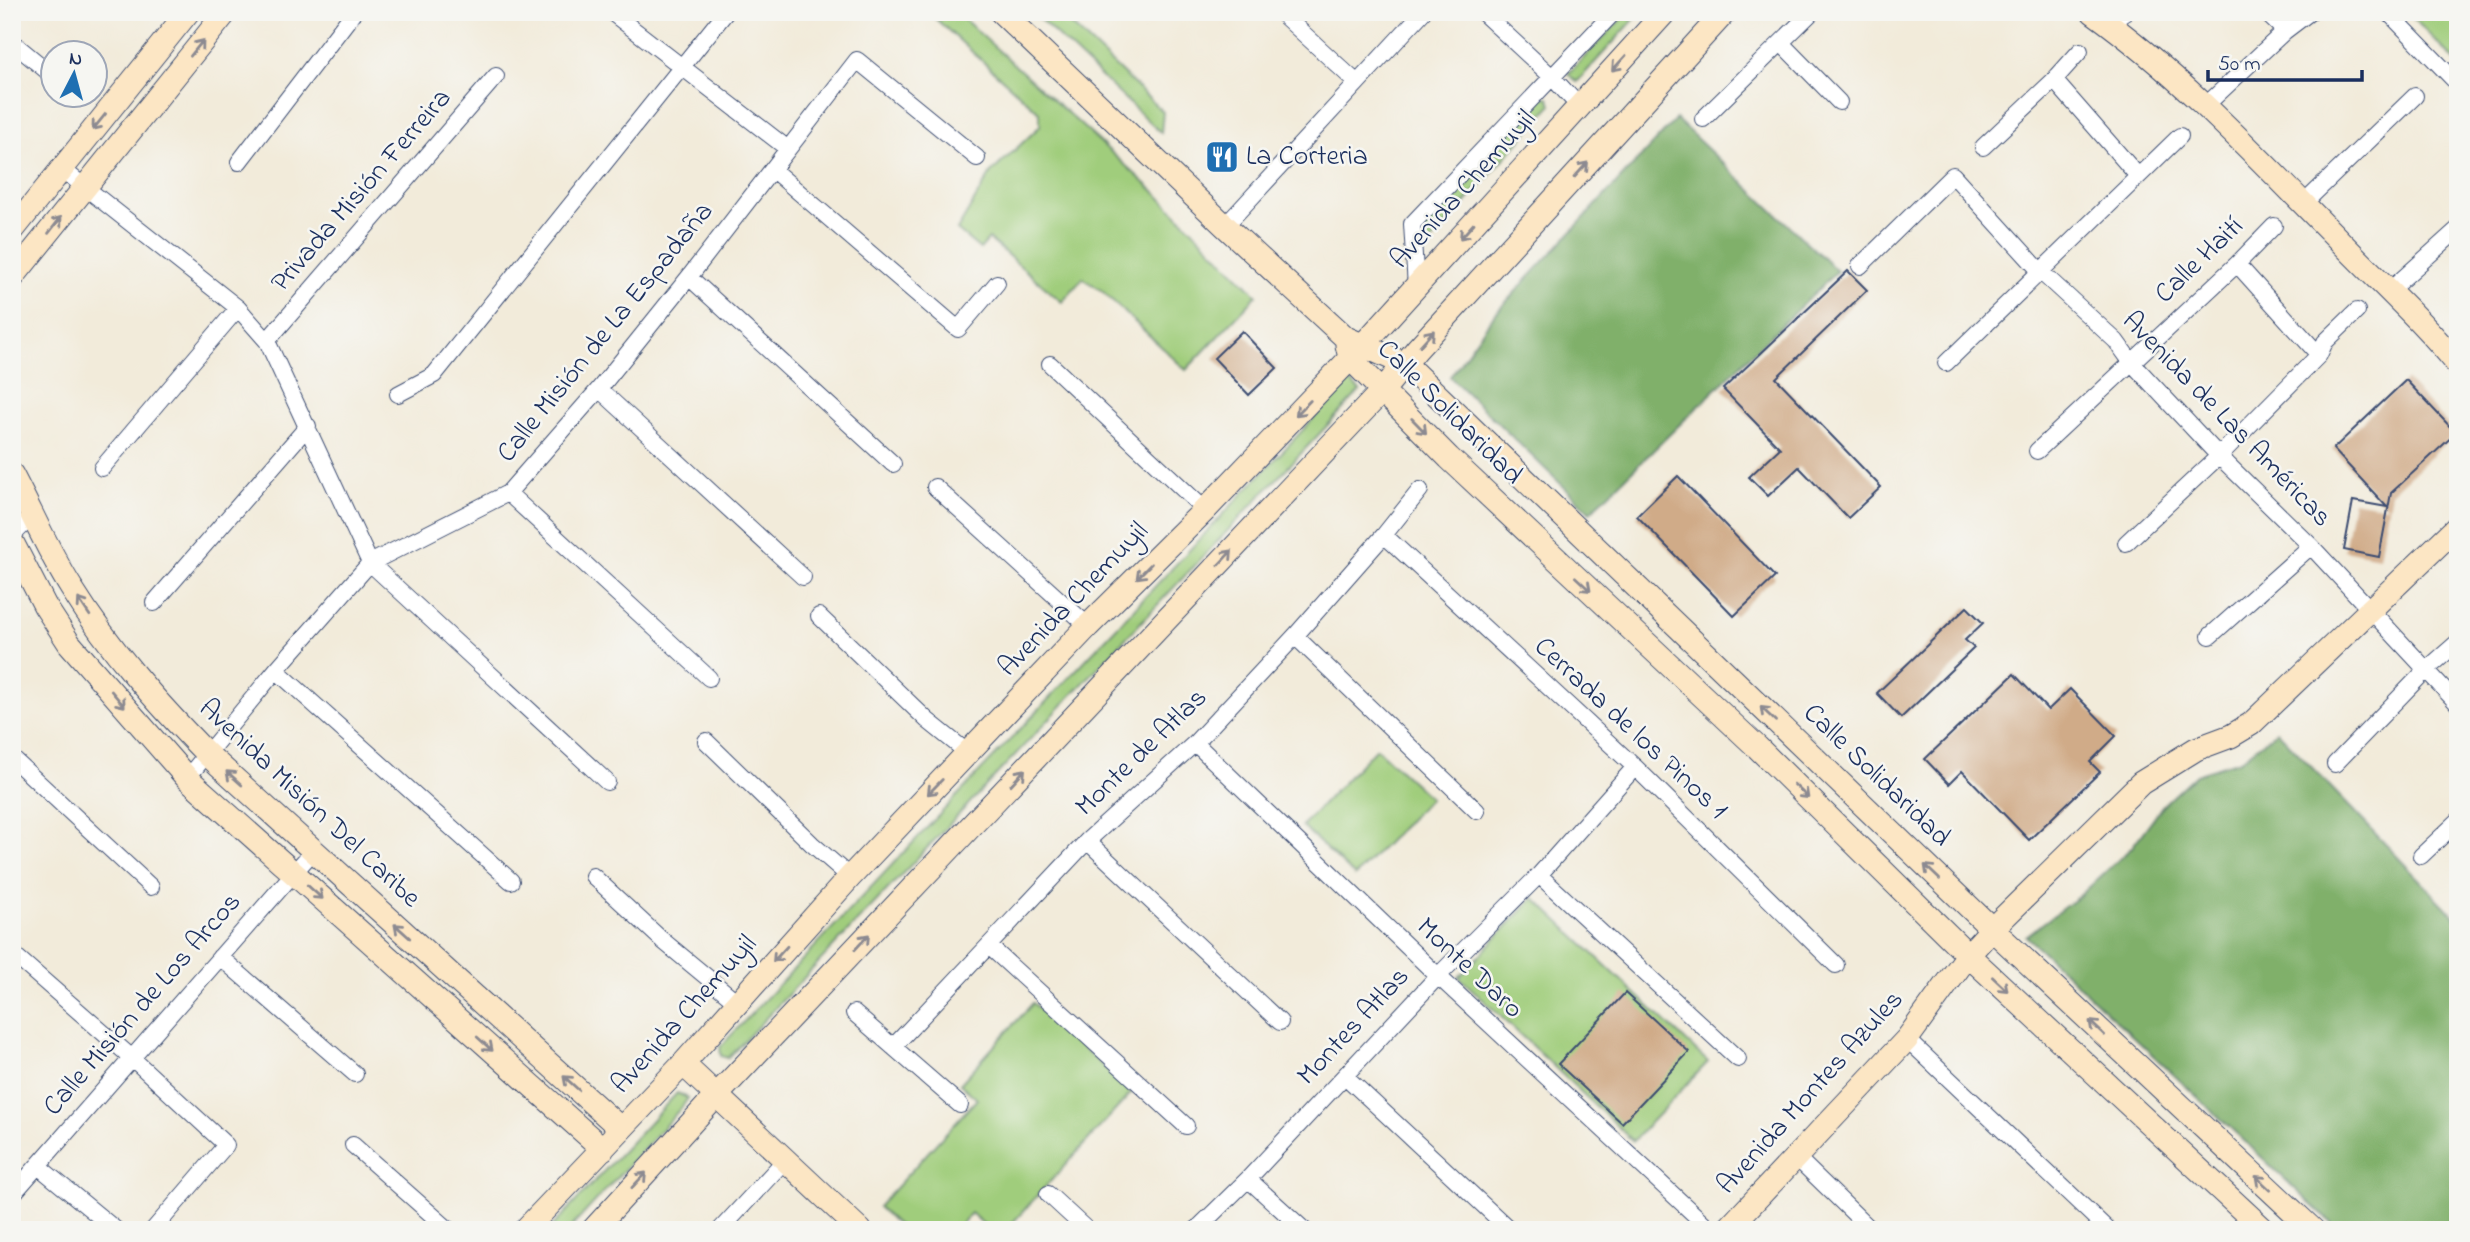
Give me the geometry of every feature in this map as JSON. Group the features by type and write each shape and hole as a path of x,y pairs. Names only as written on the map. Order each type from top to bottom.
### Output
{"main road":[{"path":"12,231 188,12"},
{"path":"12,278 226,12"},
{"path":"1001,12 1353,347"},
{"name":"Avenida Chemuyil","path":"525,1230 683,1064 850,877 1088,626 1205,510 1353,347 1416,287 1665,12"},
{"path":"593,1230 717,1095 1383,390 1726,12"},
{"path":"2109,16 2303,204 2458,365"},
{"name":"Calle Solidaridad","path":"1353,347 1405,363 1992,929 2313,1230"},
{"name":"Calle Solidaridad","path":"1353,347 1383,390 1449,458 1757,747 1968,955 2264,1230"},
{"name":"Avenida Misión Del Caribe","path":"12,475 53,557 95,624 165,711 207,754 621,1129"},
{"name":"Avenida Montes Azules","path":"1727,1230 1906,1039 1968,955 1992,929 2141,783 2196,749 2231,736 2251,724 2458,526"},
{"name":"Avenida Misión Del Caribe","path":"12,542 45,606 69,643 187,778 603,1149"},
{"path":"683,1064 860,1230"}],"street":[{"path":"239,162 354,12"},
{"path":"611,12 788,149"},
{"path":"398,394 434,375 726,12"},
{"path":"1280,12 1356,82"},
{"path":"1225,226 1423,12"},
{"path":"1482,12 1579,106"},
{"path":"1416,287 1412,223 1614,12"},
{"path":"1703,119 1812,12"},
{"path":"2265,12 2285,31"},
{"path":"2204,107 2285,31 2310,12"},
{"path":"2388,12 2458,84"},
{"path":"12,43 38,64"},
{"path":"1782,44 1839,102"},
{"path":"1983,147 2054,80 2080,51"},
{"name":"Calle Misión de La Espadaña","path":"187,778 276,670 370,563 508,493 599,389 857,60 977,158"},
{"name":"Privada Misión Ferreira","path":"267,341 496,76"},
{"path":"2054,80 2138,176"},
{"path":"2303,204 2415,96"},
{"path":"1946,363 2180,136"},
{"path":"62,169 238,308 267,341 370,563 607,782"},
{"path":"773,170 958,329 997,284"},
{"name":"Avenida de Las Américas","path":"1860,266 1953,175 2040,271 2116,341 2132,363 2219,456 2311,546 2458,704"},
{"name":"Calle Haití","path":"2037,451 2274,226"},
{"path":"2389,292 2458,229"},
{"path":"2237,264 2319,355"},
{"path":"689,277 893,464"},
{"path":"102,468 238,308"},
{"path":"2126,543 2219,456 2319,355 2325,342 2357,311"},
{"path":"1050,364 1205,510"},
{"path":"599,389 803,577"},
{"path":"154,603 308,426"},
{"path":"935,487 1088,626"},
{"name":"Monte de Atlas","path":"893,1047 1087,841 1195,743 1384,535 1420,490"},
{"path":"508,493 709,678"},
{"path":"12,536 33,515"},
{"name":"Cerrada de los Pinos 1","path":"1384,535 1635,767 1836,965"},
{"path":"2210,636 2311,546"},
{"path":"819,616 927,720 968,753"},
{"path":"1294,636 1477,811"},
{"path":"2335,764 2425,671 2458,642"},
{"path":"276,670 511,881"},
{"path":"706,741 811,844 850,877"},
{"name":"Monte Daro","path":"1195,743 1438,976 1711,1230"},
{"path":"12,758 151,887"},
{"name":"Montes Atlas","path":"1196,1230 1248,1179 1438,976 1539,875 1635,767"},
{"path":"2421,856 2458,821"},
{"path":"1087,841 1280,1022"},
{"name":"Calle Misión de Los Arcos","path":"12,1195 314,850"},
{"path":"1539,875 1738,1059"},
{"path":"593,876 662,940 737,1002"},
{"path":"989,946 1186,1126"},
{"path":"12,953 226,1145 153,1230"},
{"path":"220,957 355,1074"},
{"path":"854,1013 960,1105"},
{"path":"1906,1039 2108,1230"},
{"path":"1345,1076 1510,1230"},
{"path":"353,1145 449,1230"},
{"path":"1795,1156 1871,1230"},
{"path":"720,1230 785,1160"},
{"path":"38,1166 116,1230"},
{"path":"1248,1179 1304,1230"},
{"path":"1048,1194 1087,1230"}],"green space":[{"path":"928,12 956,12 1155,192 1257,295 1186,370 1102,291 1083,278 1062,302 989,239 980,249 957,230 991,173 1040,126 1040,113"},
{"path":"1032,12 1058,12 1163,112 1161,133"},
{"path":"1628,12 1641,12 1577,82 1568,74"},
{"path":"2458,12 2458,64 2409,14"},
{"path":"1542,97 1549,97 1551,105 1425,249 1425,222"},
{"path":"1676,119 1837,271 1590,512 1450,377 1494,315"},
{"path":"1349,381 1360,391 728,1058 721,1056 720,1047"},
{"path":"2277,731 2458,920 2458,1230 2339,1230 2026,936 2083,893 2132,847 2163,805 2196,774 2240,760"},
{"path":"1376,748 1430,798 1355,876 1302,826"},
{"path":"1534,898 1708,1062 1633,1141 1459,977"},
{"path":"1033,1003 1132,1092 1006,1230 990,1230 971,1213 956,1230 903,1230 878,1207 977,1099 960,1084"},
{"path":"677,1093 688,1098 682,1107 569,1230 549,1230"}],"building":[{"path":"1848,271 1867,290 1776,378 1881,487 1848,518 1799,467 1768,496 1749,477 1780,448 1723,389"},
{"path":"1242,331 1277,368 1249,395 1214,358"},
{"path":"2406,380 2456,433 2391,493 2379,557 2344,550 2353,501 2387,507 2333,449"},
{"path":"1678,476 1775,577 1734,616 1637,516"},
{"path":"1967,607 1983,623 1965,640 1974,648 1901,718 1877,693"},
{"path":"2014,674 2048,710 2070,689 2116,736 2090,762 2100,772 2029,840 1962,771 1949,784 1925,759"},
{"path":"1625,993 1689,1052 1622,1123 1558,1064"}],"place":[{"name":"La Corteria","path":"1222,157"}]}
